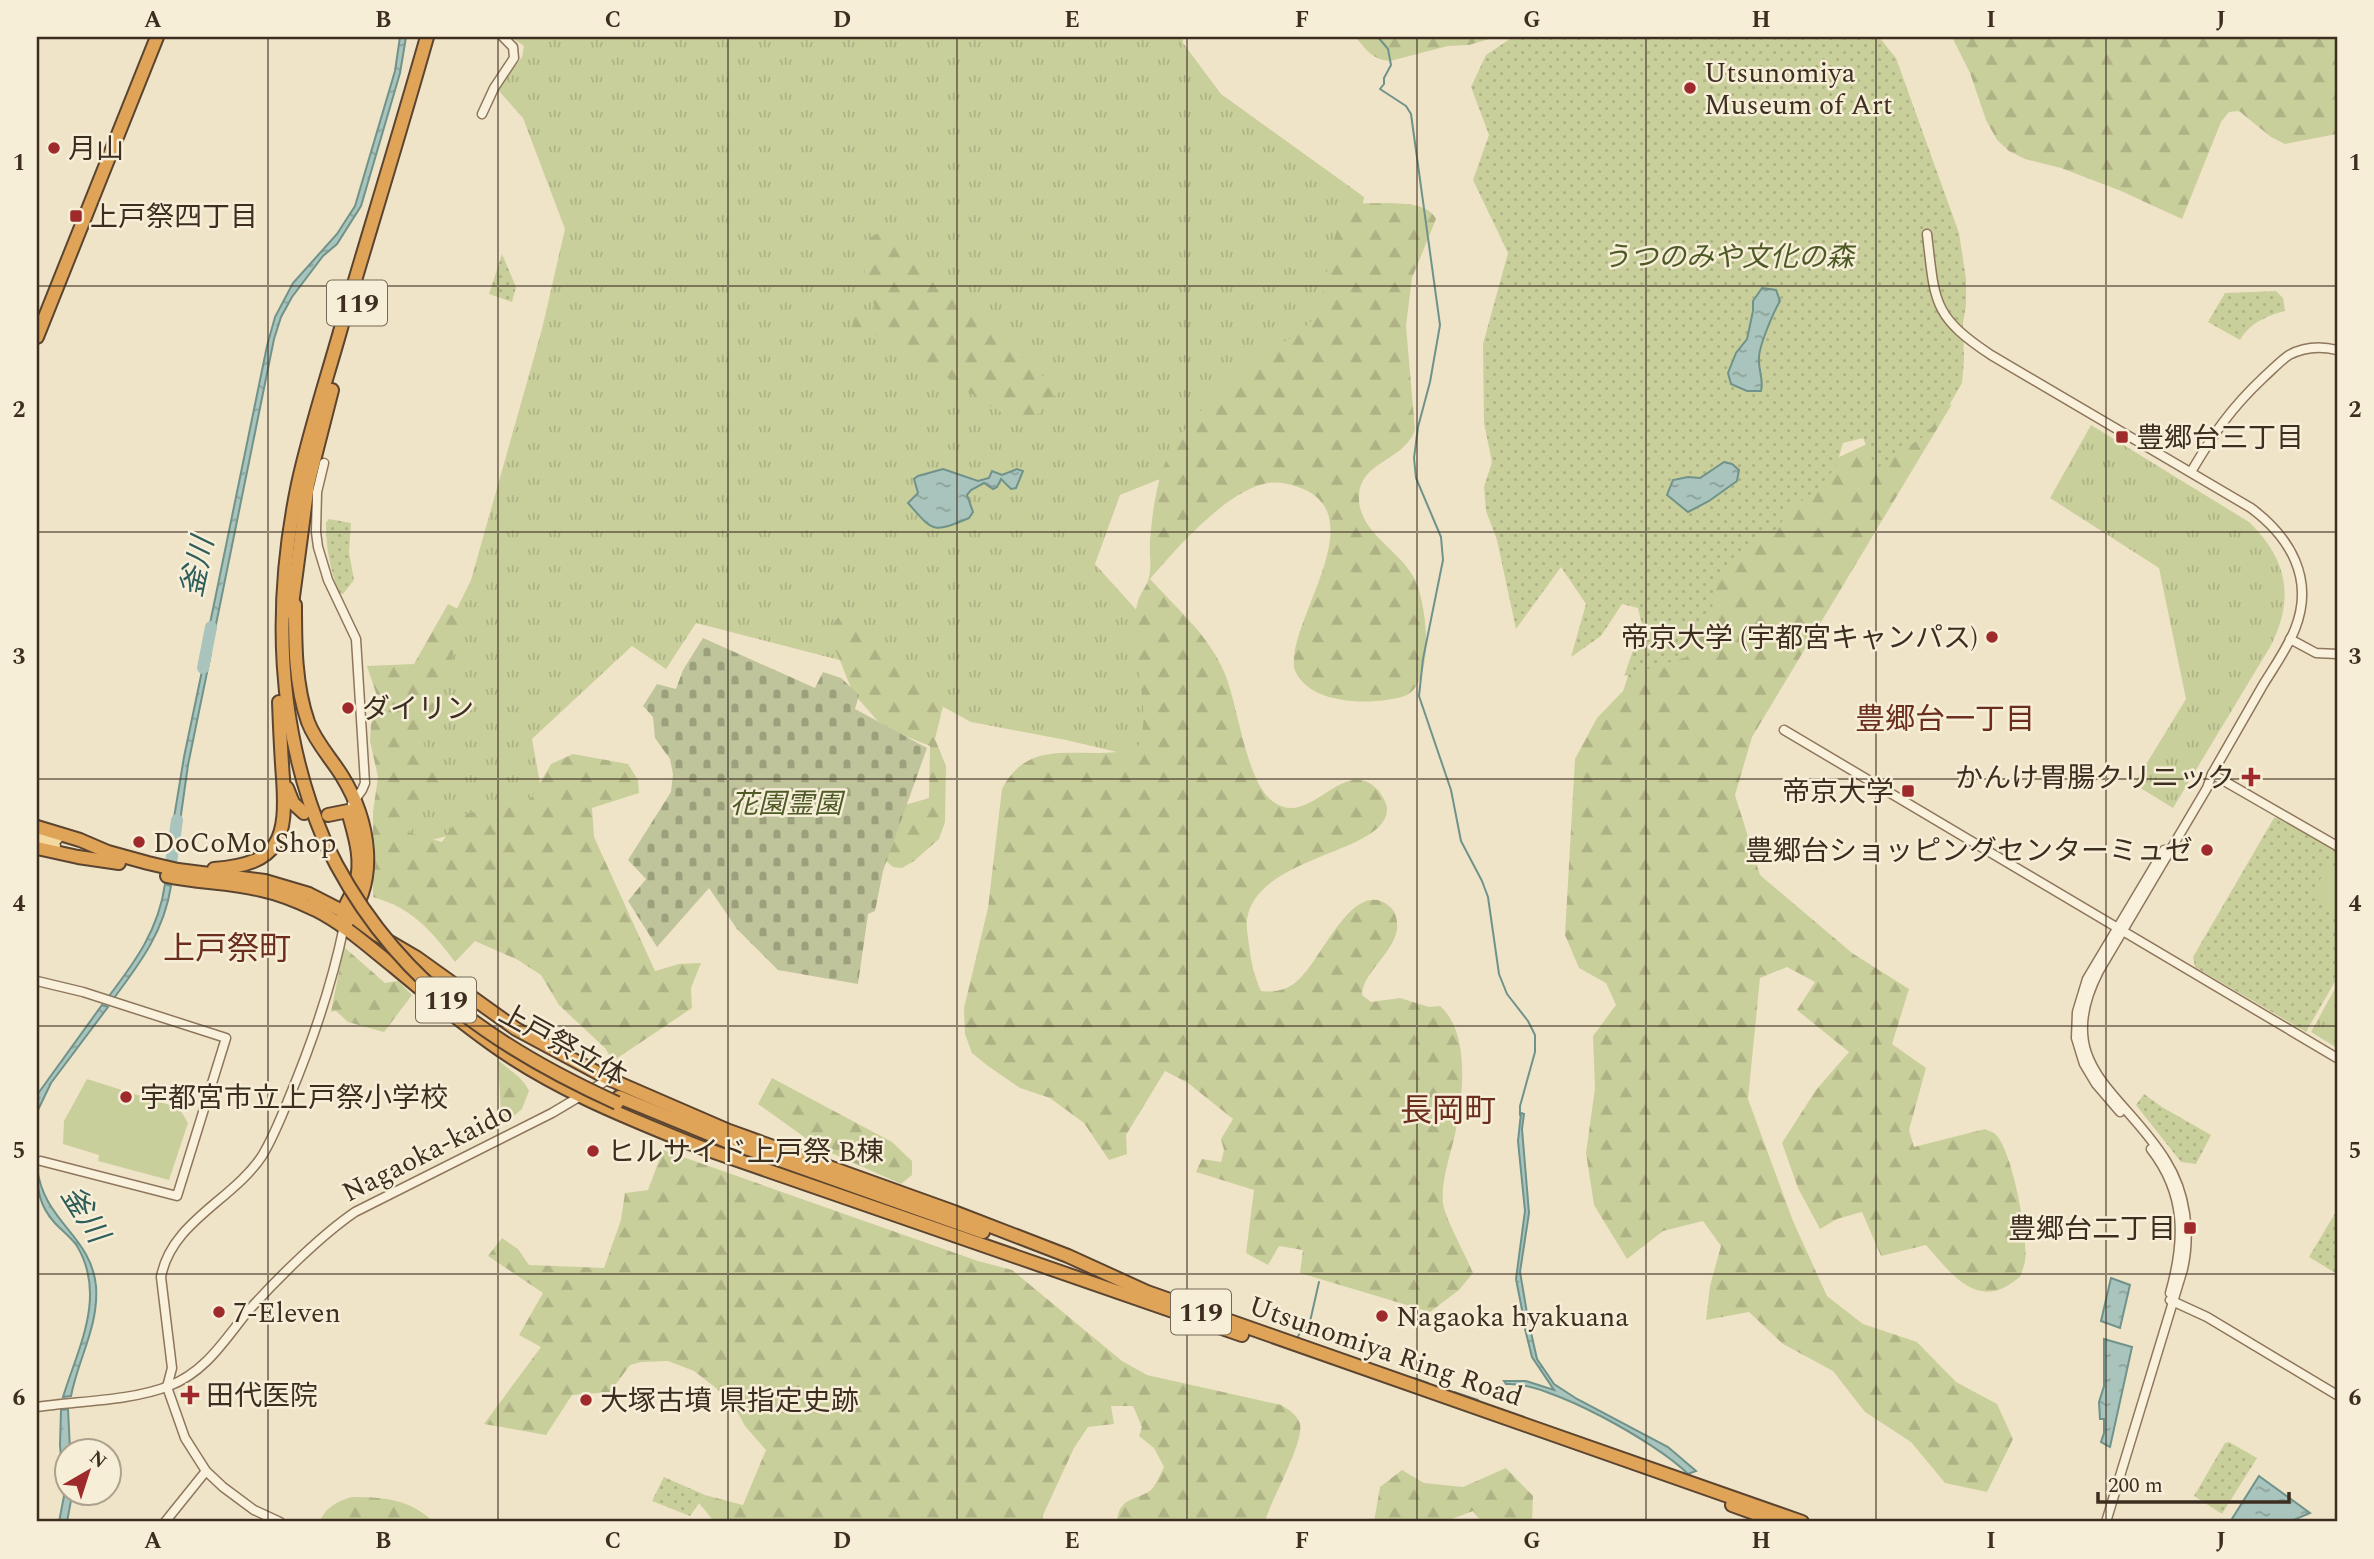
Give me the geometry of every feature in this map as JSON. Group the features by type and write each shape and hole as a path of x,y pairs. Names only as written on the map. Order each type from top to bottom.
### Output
{"highway":[{"path":"37,337 157,37"},
{"name":"119","path":"346,918 366,880 368,862 363,829 351,806 341,774 313,734 288,681 278,603 281,570 299,484 325,385 427,37"},
{"name":"119","path":"178,874 237,866 258,859 271,849 280,836 284,819 282,756 288,681 295,646 296,572 308,484 332,389 436,37"},
{"name":"上戸祭立体","path":"288,681 291,734 298,765 343,877 373,925 391,947 429,985 467,1017 522,1054 581,1087 758,1160 1144,1296"},
{"name":"119","path":"282,756 290,796 293,803 304,813"},
{"path":"328,815 351,806"},
{"name":"119","path":"37,827 80,840 109,856"},
{"name":"119","path":"37,848 78,858 109,856"},
{"name":"Utsunomiya Ring Road","path":"109,856 178,874 275,883 309,894 417,958 516,1028 609,1079 754,1140 1068,1256 1144,1296 1779,1522"},
{"name":"Utsunomiya Ring Road","path":"346,918 487,1040 540,1076 697,1146 1733,1496 1802,1522"}],"main road":[{"name":"Utsunomiya Ring Road","path":"37,834 109,856"},
{"name":"Utsunomiya Ring Road","path":"37,841 109,856"}],"street":[{"path":"482,114 513,58 513,47 503,37"},
{"path":"1927,234 1937,302 1958,332 1991,355 2262,516 2291,549 2301,577 2299,618 2290,639 2212,774 2207,788 2119,929 2088,993 2083,1013 2083,1038 2089,1061 2101,1081 2160,1152 2175,1178 2182,1196 2188,1240 2183,1269 2171,1300 2104,1522"},
{"path":"2190,472 2223,420 2277,365 2290,355 2305,349 2318,347 2337,350"},
{"path":"324,463 315,516 318,547 328,580 353,630 359,656 365,783 351,806"},
{"path":"2290,639 2316,653 2337,654"},
{"path":"1784,730 2337,1058"},
{"path":"2212,774 2337,846"},
{"path":"280,1522 231,1495 206,1471 186,1438 167,1387 172,1368 162,1291 164,1265 183,1233 244,1178 269,1143 300,1073 318,1020 346,918"},
{"path":"37,981 83,992 226,1038 177,1196 41,1161"},
{"name":"Nagaoka-kaido","path":"37,1407 117,1397 167,1387 189,1376 215,1354 276,1282 355,1212 582,1096 609,1079"},
{"path":"2171,1300 2196,1311 2337,1395"},
{"path":"165,1522 206,1471"}],"green space":[{"path":"511,37 1183,37 1183,43 1221,94 1364,197 1356,247 1235,449 1120,495 1095,564 1168,645 1168,764 1066,740 971,722 874,669 696,623 666,669 632,646 532,739 544,805 484,826 402,848 413,698 471,580 542,329 565,229 523,118 498,90 522,57 524,46"},
{"path":"1356,37 1496,37 1390,61 1370,54"},
{"name":"うつのみや文化の森","path":"1513,37 1879,37 1896,58 1959,233 1966,279 1964,360 1962,383 1947,409 1924,436 1876,469 1863,438 1843,443 1836,467 1816,490 1792,508 1776,529 1749,543 1728,563 1717,585 1709,621 1689,635 1687,657 1624,676 1642,625 1638,608 1622,604 1601,636 1571,657 1586,604 1561,567 1516,629 1497,540 1486,511 1484,487 1492,462 1484,423 1483,344 1508,253 1473,180 1489,135 1471,87 1486,55"},
{"path":"1952,37 2337,37 2337,134 2285,144 2271,137 2239,111 2229,112 2221,122 2182,219 2121,191 2061,168 2025,159 2009,151 1997,140 1986,120 1970,73"},
{"path":"1389,203 1422,207 1436,219 1412,278 1406,326 1415,430 1402,448 1367,475 1359,495 1364,519 1406,566 1418,587 1426,638 1422,673 1416,686 1407,695 1399,698 1352,701 1318,693 1297,675 1294,667 1296,645 1325,562 1330,535 1327,512 1312,494 1282,483 1265,484 1247,490 1228,502 1192,533 1150,579 1192,623 1218,660 1230,688 1249,759 1262,789 1270,799 1284,807 1298,807 1351,780 1365,781 1378,790 1385,802 1387,809 1381,824 1367,836 1296,867 1256,897 1247,919 1247,928 1256,979 1261,991 1271,992 1296,982 1338,926 1362,903 1375,900 1389,906 1397,920 1397,930 1390,947 1367,979 1362,995 1371,1002 1400,998 1429,1007 1440,1006 1457,1032 1462,1085 1458,1119 1445,1177 1443,1203 1451,1227 1473,1273 1459,1290 1430,1312 1300,1273 1303,1250 1279,1246 1268,1265 1246,1253 1254,1190 1196,1172 1202,1159 1221,1162 1224,1150 1221,1139 1233,1119 1188,1083 1165,1071 1126,1135 1127,1154 1109,1160 1084,1123 1050,1098 1020,1088 972,1053 965,1034 964,1008 988,908 1002,789 1014,771 1029,760 1045,755 1119,752 1138,747 1142,735 1143,709 1135,643 1135,617 1139,598 1149,577 1154,503 1169,455 1204,406 1227,384 1312,320 1318,309 1339,224 1347,212 1361,204"},
{"path":"892,225 961,304 1060,391 1025,427 900,345 853,327 853,311 879,320 868,287 859,244"},
{"path":"502,254 516,287 512,302 489,294"},
{"path":"2276,291 2283,298 2285,311 2259,321 2240,340 2208,322 2225,293"},
{"path":"1952,404 1752,737 1735,795 1760,875 1852,953 1909,989 1892,1044 1926,1068 1909,1130 1914,1147 1985,1129 1995,1134 2007,1157 2018,1194 2026,1250 2020,1277 2001,1289 1989,1292 1968,1286 1949,1271 1926,1245 1881,1256 1862,1212 1837,1219 1820,1229 1798,1188 1782,1143 1816,1090 1849,1052 1797,1010 1815,982 1787,967 1760,978 1748,1099 1793,1221 1827,1296 1863,1324 1917,1342 1956,1382 1997,1404 2013,1439 1987,1492 1945,1483 1911,1442 1865,1412 1833,1371 1783,1344 1749,1312 1706,1320 1710,1286 1721,1246 1703,1221 1663,1231 1627,1259 1594,1205 1586,1153 1595,1088 1593,1036 1616,1005 1606,983 1579,968 1565,935 1575,759 1597,718 1623,691 1673,547 1737,505"},
{"path":"2091,425 2249,522 2272,551 2283,581 2283,613 2270,647 2173,808 2134,784 2186,699 2159,568 2050,498"},
{"path":"329,519 351,523 349,552 354,580 343,594 339,593 329,558 326,523"},
{"path":"448,604 462,611 449,675 421,732 429,765 446,784 407,818 410,833 442,842 460,815 530,800 551,764 573,754 628,764 638,780 639,793 592,808 594,837 655,971 679,964 701,963 691,988 692,1008 613,1061 605,1048 559,1005 541,975 518,960 475,941 455,962 438,940 410,914 373,897 373,812 378,777 370,741 377,696 367,666 414,664"},
{"path":"839,616 868,628 944,702 935,739 946,766 945,822 939,839 902,868 893,867 886,861 905,805 929,798 930,746 883,727 853,693 828,631"},
{"name":"花園霊園","path":"703,638 815,688 823,672 841,678 859,695 855,709 927,748 883,871 875,911 868,914 858,984 778,970 737,929 709,888 657,947 628,901 646,879 628,860 671,792 673,774 670,759 655,738 653,717 643,706 657,684 676,689 683,670"},
{"path":"2281,816 2337,850 2337,978 2306,1032 2195,967 2193,957 2274,818"},
{"path":"2330,863 2337,868 2337,912 2310,896"},
{"path":"344,947 385,983 398,981 412,995 384,1032 348,1022 336,1011 331,1012"},
{"path":"2337,985 2337,1048 2311,1032"},
{"path":"498,1060 519,1078 529,1091 522,1109 510,1119 501,1114"},
{"path":"772,1078 892,1142 912,1161 912,1175 901,1184 818,1147 758,1104"},
{"path":"87,1079 179,1108 188,1123 169,1180 98,1161 99,1155 63,1144 64,1121"},
{"path":"2144,1094 2211,1135 2196,1164 2181,1162 2136,1105"},
{"path":"663,1150 978,1261 1012,1270 1122,1361 1147,1375 1281,1405 1297,1418 1300,1433 1265,1522 1117,1522 1126,1502 1153,1488 1164,1467 1154,1448 1139,1436 1142,1427 1133,1406 1111,1406 1114,1424 1088,1427 1074,1448 1043,1515 1043,1522 711,1522 712,1519 699,1503 705,1495 743,1505 766,1450 745,1426 735,1407 716,1388 694,1371 668,1361 630,1365 610,1392 572,1395 546,1435 484,1424 541,1347 519,1335 543,1293 488,1256 502,1238 518,1249 529,1265 604,1268 621,1220 625,1193 648,1190"},
{"path":"2337,1210 2337,1274 2309,1257"},
{"path":"2229,1442 2257,1458 2222,1514 2194,1496 2225,1443"},
{"path":"1506,1468 1533,1496 1532,1522 1482,1522 1473,1511 1444,1522 1374,1522 1380,1487 1402,1470 1424,1483 1463,1487"},
{"path":"664,1477 705,1495 690,1516 652,1501"},
{"path":"352,1497 406,1504 433,1522 320,1522 325,1512 333,1505"}],"water":[{"path":"400,37 406,37 400,73 361,206 337,244 323,256 292,297 281,317 274,339 212,644 206,643 275,317 293,283 337,234 355,206 395,71"},
{"path":"1762,288 1776,290 1780,301 1760,353 1761,391 1747,391 1731,384 1728,373 1736,353 1747,339 1753,301"},
{"path":"1724,462 1739,470 1737,481 1709,501 1688,512 1667,495 1673,480 1700,478"},
{"path":"943,469 978,481 989,478 992,471 1002,475 1017,469 1023,471 1016,488 1011,489 1001,479 993,489 984,483 971,490 967,495 973,512 969,518 940,528 928,524 908,503 918,493 914,479"},
{"path":"206,652 211,653 188,765 178,836 171,836 184,757"},
{"path":"165,884 171,886 157,932 142,959 114,998 109,996 137,957 152,930"},
{"path":"102,1005 108,1007 51,1083 37,1112 37,1095"},
{"path":"1521,1113 1524,1114 1522,1129 1529,1213 1520,1272 1528,1319 1524,1320 1516,1279 1525,1211 1518,1141"},
{"path":"37,1167 48,1202 86,1254 96,1286 91,1329 71,1396 63,1397 87,1322 90,1284 86,1265 77,1246 49,1216 42,1203 38,1190"},
{"path":"2111,1278 2130,1285 2120,1328 2101,1321"},
{"path":"1530,1328 1537,1359 1554,1384 1668,1447 1696,1471 1688,1474 1628,1431 1574,1403 1548,1392 1506,1384 1504,1381 1526,1381 1554,1390 1532,1357 1525,1329"},
{"path":"2104,1339 2132,1347 2110,1447 2101,1442 2104,1419 2100,1419 2099,1402 2104,1386"},
{"path":"68,1409 69,1436 60,1436 61,1410"},
{"path":"2259,1476 2310,1513 2289,1522 2230,1522"},
{"path":"62,1506 70,1506 67,1522 59,1522"}],"waterway":[{"path":"1378,37 1388,49 1391,65 1380,89 1406,106 1411,114 1440,325 1414,458 1416,478 1441,537 1443,560 1423,659 1419,696 1451,790 1461,841 1488,897 1499,974 1507,994 1528,1021 1535,1035 1535,1052 1520,1115"},
{"name":"釜川","path":"203,668 211,627"},
{"name":"釜川","path":"169,878 177,820"},
{"path":"1299,1339 1297,1338 1303,1328 1309,1326 1319,1282"},
{"path":"1526,1319 1528,1331"},
{"path":"1414,1378 1428,1383"},
{"path":"1454,1392 1478,1400"}],"place":[{"name":"Utsunomiya Museum of Art","path":"1690,88"},
{"name":"月山","path":"54,148"},
{"name":"上戸祭四丁目","path":"76,216"},
{"name":"豊郷台三丁目","path":"2122,437"},
{"name":"帝京大学 (宇都宮キャンパス)","path":"1992,637"},
{"name":"ダイリン","path":"348,708"},
{"name":"かんけ胃腸クリニック","path":"2251,777"},
{"name":"帝京大学","path":"1908,791"},
{"name":"DoCoMo Shop","path":"139,842"},
{"name":"豊郷台ショッピングセンターミュゼ","path":"2207,850"},
{"name":"宇都宮市立上戸祭小学校","path":"126,1097"},
{"name":"ヒルサイド上戸祭 B棟","path":"593,1151"},
{"name":"豊郷台二丁目","path":"2190,1228"},
{"name":"7-Eleven","path":"219,1312"},
{"name":"Nagaoka hyakuana","path":"1382,1316"},
{"name":"田代医院","path":"190,1395"},
{"name":"大塚古墳 県指定史跡","path":"586,1400"}],"district":[{"name":"豊郷台一丁目","path":"1945,719"},
{"name":"上戸祭町","path":"227,948"},
{"name":"長岡町","path":"1448,1110"}]}
